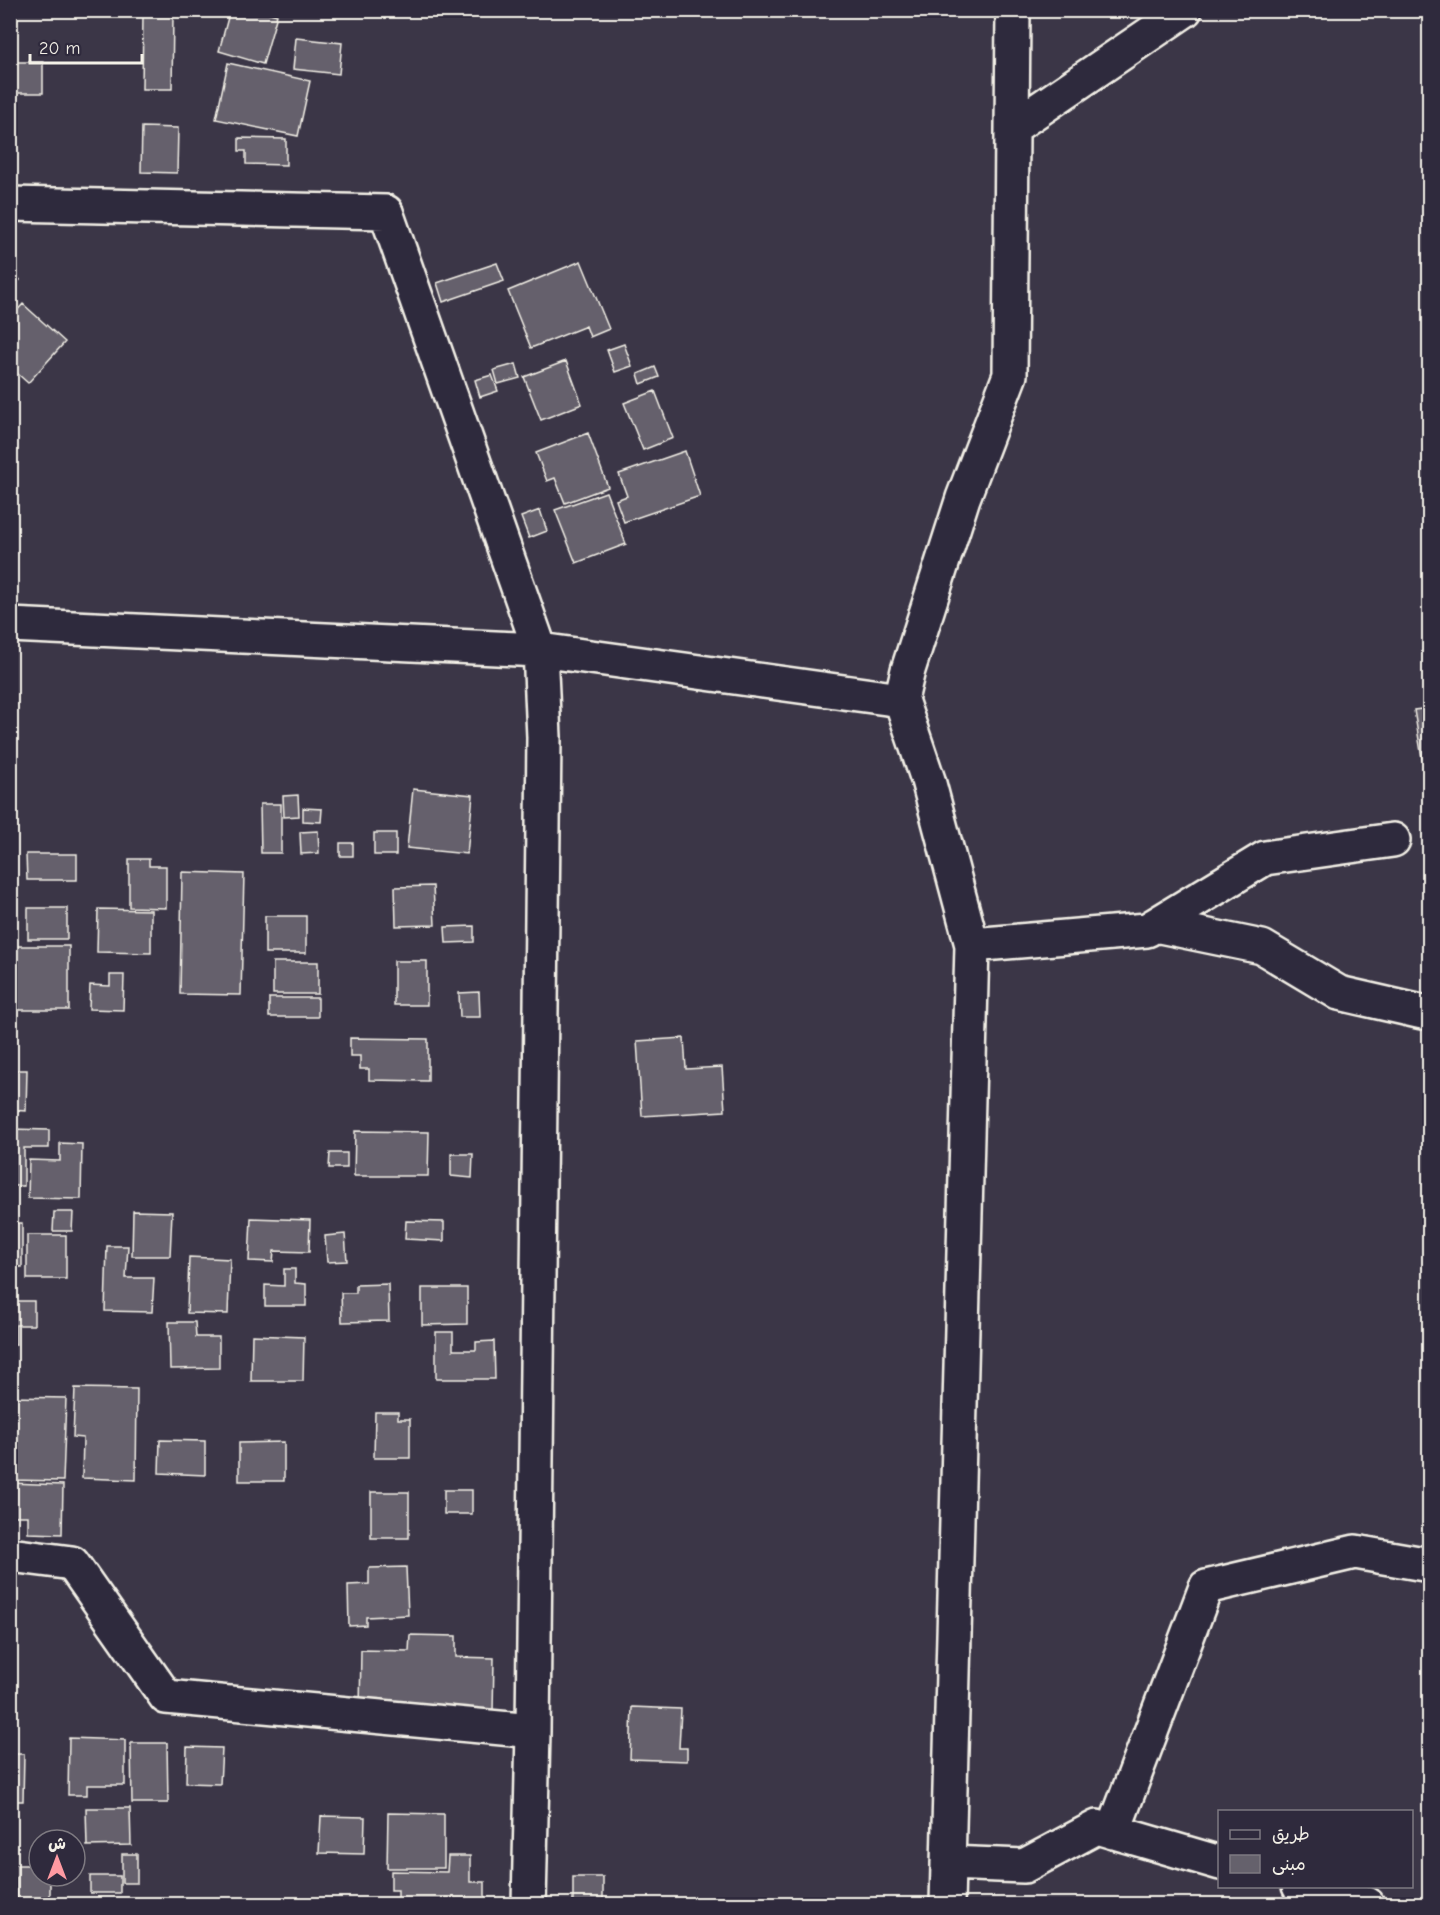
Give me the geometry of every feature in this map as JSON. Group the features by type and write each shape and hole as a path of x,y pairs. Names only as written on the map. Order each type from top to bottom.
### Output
{"street":[{"path":"946,1905 972,945 928,780 901,700 908,670 963,498 1010,375 1013,10"},
{"path":"1013,127 1185,10"},
{"path":"10,204 386,212 540,650 544,737 529,1905"},
{"path":"10,625 540,650 901,700"},
{"path":"972,945 1147,930 1265,858 1393,840"},
{"path":"1155,925 1262,947 1339,993 1422,1012"},
{"path":"1113,1832 1206,1587 1354,1552 1430,1565"},
{"path":"10,1555 72,1563 166,1697 533,1731"},
{"path":"948,1863 1024,1866 1097,1827 1218,1862"},
{"path":"1303,1888 1367,1905"}],"building":[{"path":"230,10 260,10 277,15 263,64 219,51"},
{"path":"143,15 173,15 172,89 142,89"},
{"path":"296,38 342,43 339,74 293,69"},
{"path":"10,62 43,62 43,93 10,93"},
{"path":"228,63 310,81 298,136 216,119"},
{"path":"142,127 178,128 177,173 141,172"},
{"path":"239,138 286,139 286,165 246,164 246,151 239,151"},
{"path":"581,261 609,329 590,337 586,326 531,348 508,291"},
{"path":"497,263 504,281 443,302 437,283"},
{"path":"10,269 20,280 10,288"},
{"path":"23,304 65,342 28,383 10,367 10,318"},
{"path":"624,344 632,366 615,372 607,350"},
{"path":"566,361 582,404 541,420 524,377"},
{"path":"516,364 520,378 498,384 494,370"},
{"path":"655,367 659,377 641,384 638,374"},
{"path":"492,375 498,391 480,397 475,380"},
{"path":"655,391 673,438 643,450 624,403"},
{"path":"588,433 608,487 565,503 555,478 547,481 536,453"},
{"path":"685,451 700,496 624,522 616,500 627,496 619,474"},
{"path":"606,492 626,544 576,563 555,510"},
{"path":"540,510 547,531 529,538 521,517"},
{"path":"1430,708 1430,769 1424,770 1414,710"},
{"path":"10,765 15,765 13,848 10,848"},
{"path":"413,789 473,795 467,854 407,848"},
{"path":"298,795 299,816 284,817 283,796"},
{"path":"260,804 281,804 281,853 261,853"},
{"path":"303,808 322,809 321,822 303,821"},
{"path":"318,831 319,853 301,854 300,832"},
{"path":"374,833 396,833 396,855 374,855"},
{"path":"340,843 353,843 353,856 340,856"},
{"path":"26,854 77,854 77,880 27,880"},
{"path":"129,859 149,859 149,866 166,866 166,908 129,907"},
{"path":"182,872 244,874 241,995 180,994"},
{"path":"433,886 435,925 396,926 395,887"},
{"path":"28,908 67,908 67,939 28,939"},
{"path":"98,909 151,910 151,953 97,952"},
{"path":"265,916 306,916 306,953 265,953"},
{"path":"474,926 474,942 446,943 445,927"},
{"path":"11,946 69,946 69,1010 11,1010"},
{"path":"394,961 427,961 427,1005 394,1005"},
{"path":"273,962 318,962 318,994 273,994"},
{"path":"110,975 124,975 123,1010 89,1009 90,985 110,986"},
{"path":"479,992 480,1017 460,1017 459,993"},
{"path":"269,998 318,998 318,1017 269,1017"},
{"path":"350,1038 428,1039 428,1081 369,1080 369,1069 360,1069 360,1056 350,1056"},
{"path":"684,1038 686,1069 722,1067 725,1111 642,1116 637,1041"},
{"path":"10,1070 27,1070 26,1111 10,1110"},
{"path":"10,1129 49,1130 49,1148 24,1148 24,1186 10,1186"},
{"path":"355,1131 429,1132 428,1176 354,1176"},
{"path":"60,1143 82,1144 81,1199 28,1198 29,1160 60,1161"},
{"path":"330,1153 347,1153 347,1168 329,1168"},
{"path":"451,1154 473,1154 472,1178 451,1176"},
{"path":"133,1211 172,1212 170,1256 132,1256"},
{"path":"54,1212 73,1212 72,1231 53,1231"},
{"path":"251,1218 310,1220 309,1252 274,1251 273,1262 249,1261"},
{"path":"406,1221 444,1222 444,1241 405,1239"},
{"path":"10,1223 22,1223 22,1267 10,1267"},
{"path":"345,1234 347,1261 327,1262 325,1236"},
{"path":"27,1235 66,1235 66,1279 27,1279"},
{"path":"107,1246 128,1246 126,1278 154,1278 152,1312 105,1311"},
{"path":"189,1257 230,1259 228,1314 187,1313"},
{"path":"284,1269 295,1269 295,1283 306,1284 306,1306 265,1306 265,1285 284,1286"},
{"path":"388,1284 389,1321 342,1322 341,1293 356,1293 356,1285"},
{"path":"422,1288 467,1288 467,1324 422,1325"},
{"path":"10,1301 34,1301 34,1325 16,1325 16,1345 10,1345"},
{"path":"169,1322 195,1322 196,1337 219,1337 219,1368 170,1369"},
{"path":"436,1332 453,1332 453,1350 476,1350 476,1342 494,1341 495,1379 436,1379"},
{"path":"252,1335 304,1337 303,1381 251,1381"},
{"path":"75,1388 137,1389 136,1480 82,1478 83,1438 73,1437"},
{"path":"10,1397 66,1398 63,1481 10,1480"},
{"path":"375,1412 398,1412 398,1419 410,1419 410,1458 374,1458"},
{"path":"160,1440 205,1441 205,1475 159,1473"},
{"path":"284,1442 284,1481 239,1481 239,1443"},
{"path":"10,1483 63,1485 62,1534 28,1533 28,1516 10,1516"},
{"path":"444,1490 472,1490 472,1514 444,1514"},
{"path":"371,1492 409,1492 409,1538 371,1538"},
{"path":"406,1567 408,1615 366,1617 366,1625 349,1626 348,1585 369,1584 369,1568"},
{"path":"410,1635 456,1636 456,1657 494,1658 493,1712 360,1710 361,1650 409,1651"},
{"path":"632,1707 681,1709 679,1748 687,1748 687,1761 630,1759"},
{"path":"69,1738 125,1740 125,1785 87,1785 87,1795 68,1795"},
{"path":"131,1743 167,1743 168,1803 132,1803"},
{"path":"187,1747 222,1748 220,1784 186,1783"},
{"path":"10,1754 24,1754 23,1801 10,1801"},
{"path":"86,1808 130,1808 131,1845 87,1846"},
{"path":"388,1813 444,1814 444,1868 387,1868"},
{"path":"321,1816 365,1817 364,1854 319,1853"},
{"path":"122,1854 137,1854 137,1883 122,1883"},
{"path":"448,1856 470,1856 470,1882 485,1882 485,1904 398,1904 398,1890 391,1890 391,1871 447,1872"},
{"path":"17,1865 27,1865 27,1888 50,1888 50,1899 17,1899"},
{"path":"90,1876 120,1876 120,1893 90,1893"},
{"path":"573,1877 603,1877 603,1904 573,1904"}]}
